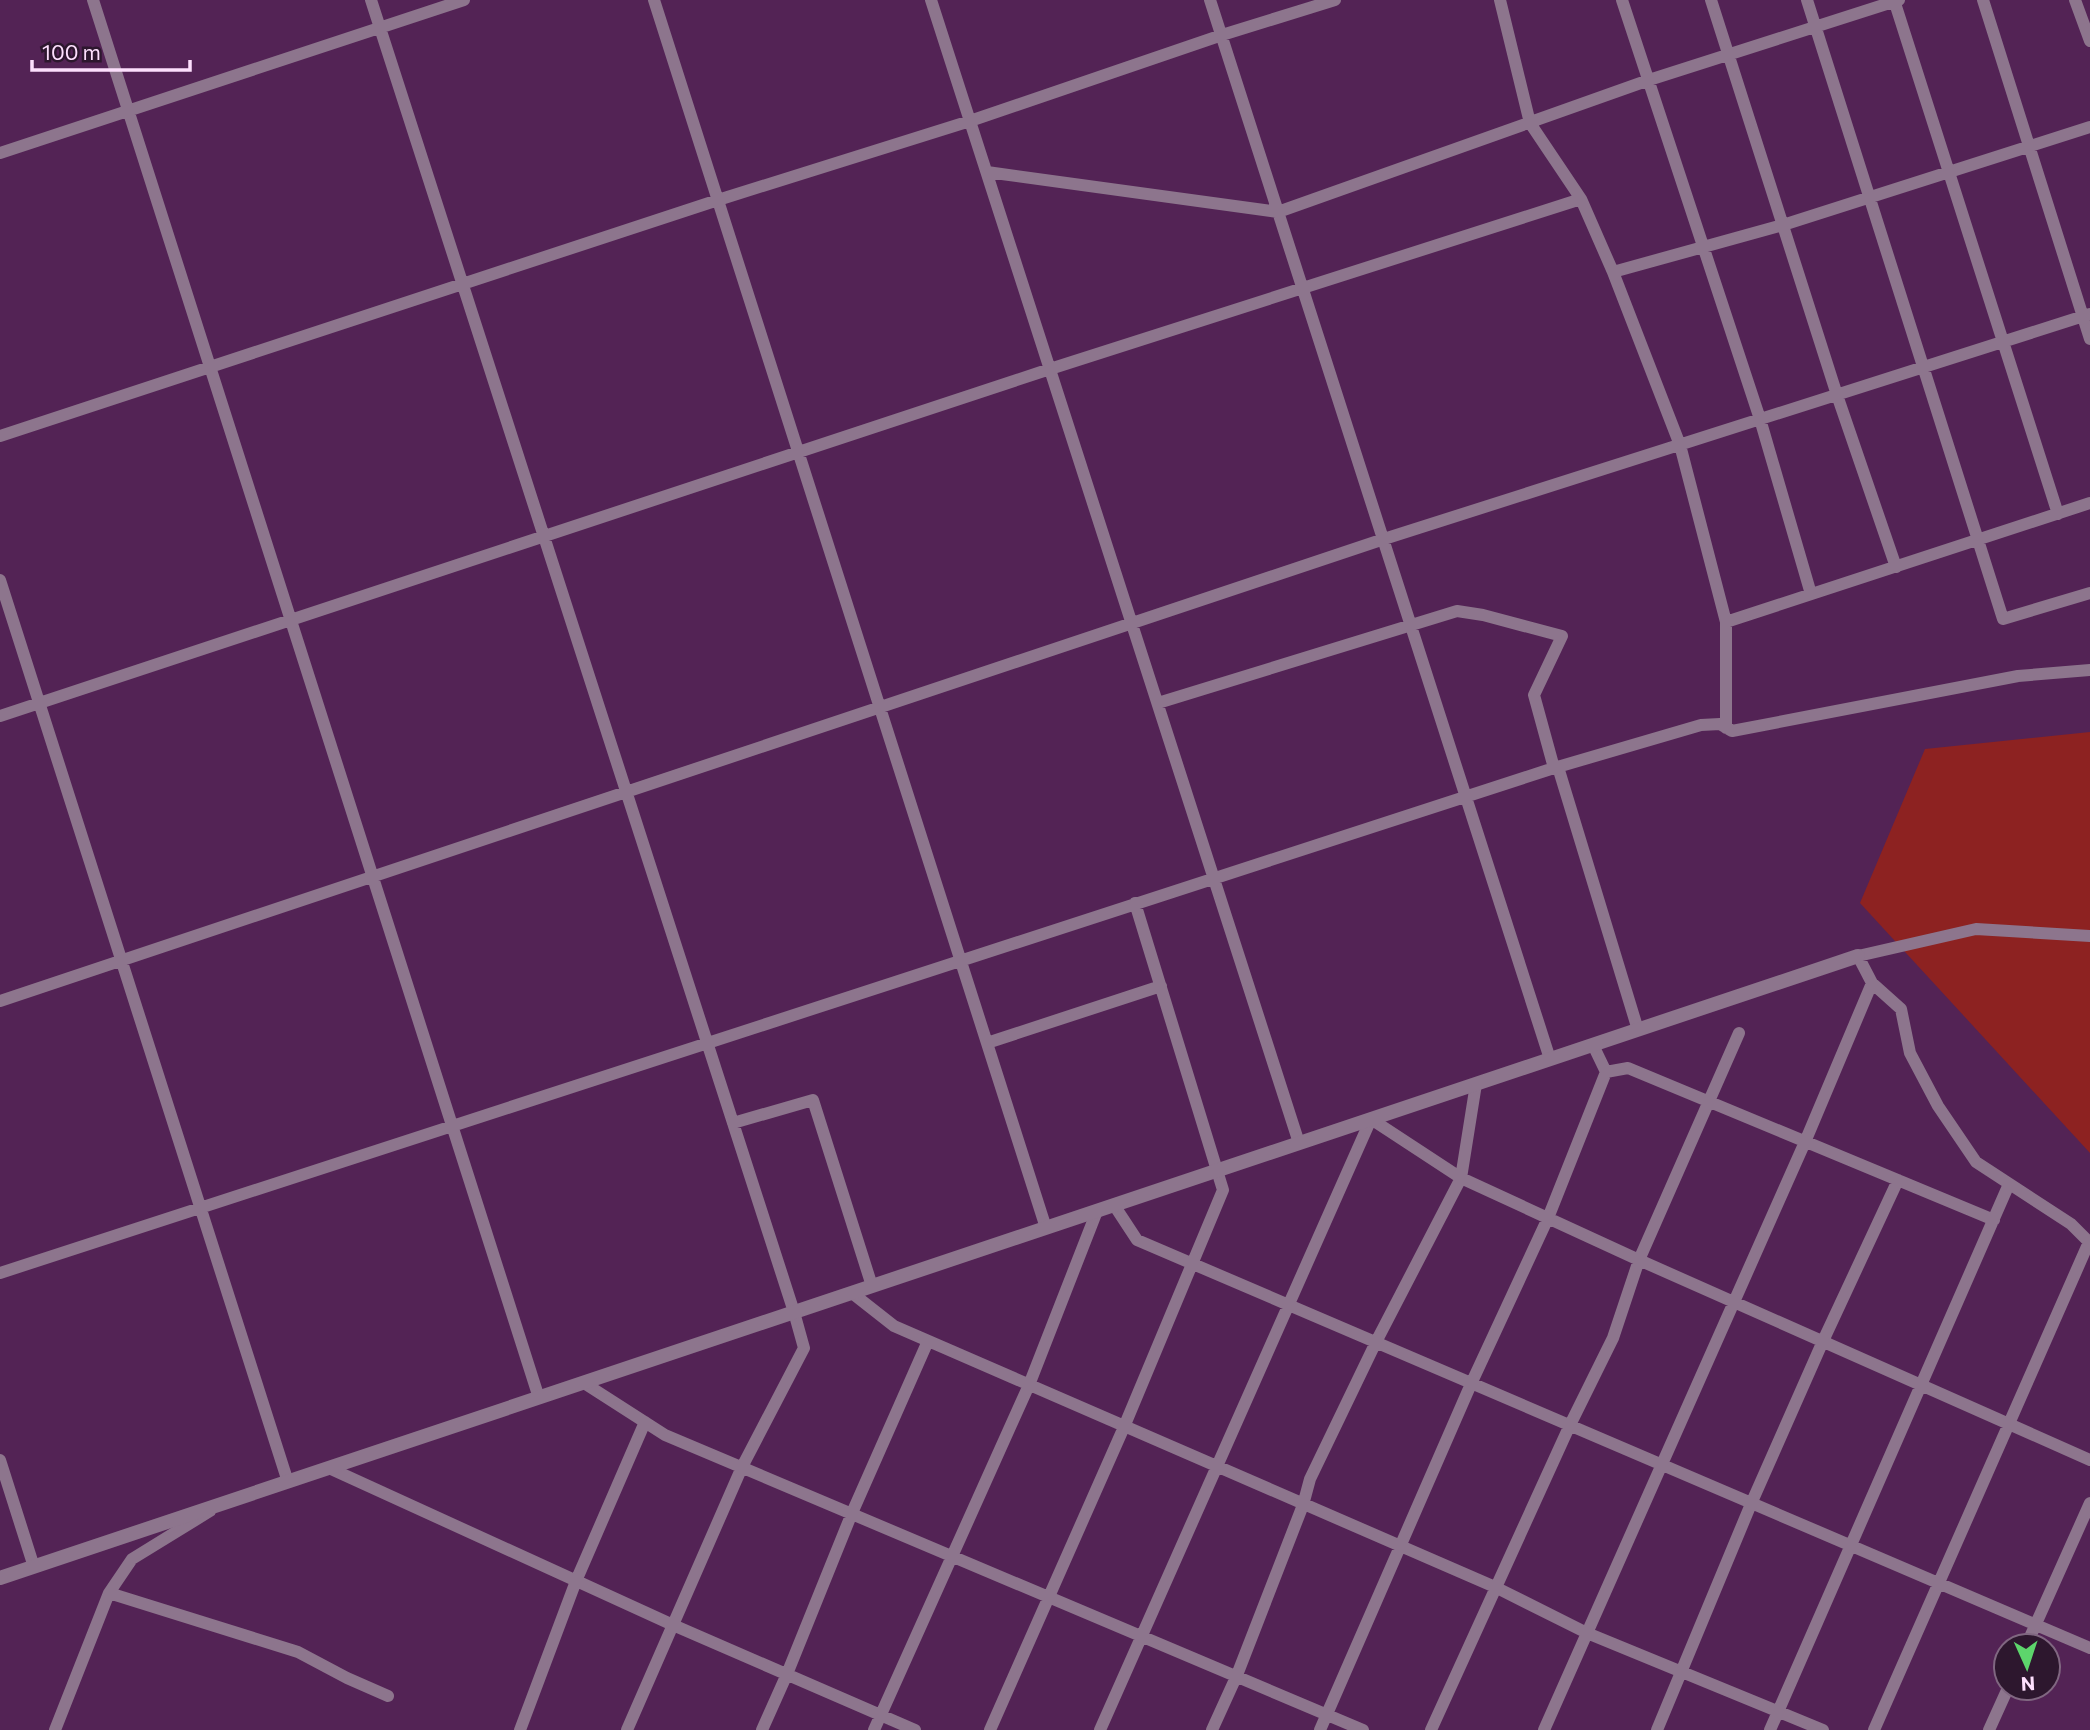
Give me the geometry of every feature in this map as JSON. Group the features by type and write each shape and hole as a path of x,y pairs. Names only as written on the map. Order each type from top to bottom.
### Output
{"street":[{"path":"93,0 539,1398"},
{"path":"371,0 804,1348 742,1467 627,1730"},
{"path":"0,153 464,0"},
{"path":"654,0 1046,1228"},
{"path":"931,0 1299,1143"},
{"path":"1210,0 1550,1059"},
{"path":"0,436 1335,0"},
{"path":"1500,0 1530,123 1581,199 1613,272 1680,445 1726,622 1726,727"},
{"path":"1622,0 1760,419 1811,594"},
{"path":"1711,0 1837,395 1896,567"},
{"path":"1807,0 2003,620 2090,593"},
{"path":"987,172 1278,212 1648,80 1896,0 2059,514"},
{"path":"1983,0 2087,315 2090,339"},
{"path":"2075,0 2090,41"},
{"path":"1613,272 1783,225 2090,127"},
{"path":"0,716 1050,369 1581,199"},
{"path":"0,1001 1384,539 2087,315"},
{"path":"1726,622 2090,503"},
{"path":"0,580 288,1482"},
{"path":"1158,704 1457,611 1483,615 1562,636 1534,695 1638,1030"},
{"path":"0,1273 1466,795 1701,725 1720,724 1732,731 2018,676 2090,670"},
{"path":"990,1730 1124,1427 1223,1190 1135,903"},
{"path":"0,1578 1858,957 1976,929 2090,936"},
{"path":"1858,957 1872,983 1901,1009 1910,1053 1938,1106 1976,1162 2071,1224 2090,1242 1874,1730"},
{"path":"1544,1730 1805,1142 1872,983"},
{"path":"987,1043 1161,986"},
{"path":"1432,1730 1495,1587 1613,1338 1639,1260 1739,1033"},
{"path":"1320,1730 1471,1384 1548,1218 1606,1072 1593,1045"},
{"path":"1606,1072 1628,1068 1994,1220"},
{"path":"1212,1730 1237,1675 1303,1505 1310,1479 1376,1342 1461,1178 1476,1084"},
{"path":"733,1122 813,1100 872,1286"},
{"path":"1371,1119 1461,1178 2090,1460"},
{"path":"1100,1730 1371,1119"},
{"path":"1657,1730 1751,1504 1898,1180"},
{"path":"1770,1730 2010,1184"},
{"path":"1114,1205 1138,1240 1569,1427 2090,1648"},
{"path":"874,1730 1029,1385 1097,1211"},
{"path":"852,1293 894,1326 1495,1587 1587,1633 1824,1730"},
{"path":"762,1730 852,1513 928,1341"},
{"path":"584,1383 665,1435 1363,1730"},
{"path":"520,1730 576,1581 645,1422"},
{"path":"0,1460 34,1567"},
{"path":"329,1468 673,1625 915,1730"},
{"path":"2033,1632 2090,1503"},
{"path":"55,1730 109,1593 132,1559 221,1504"},
{"path":"109,1593 298,1652 388,1696"},
{"path":"1989,1730 2002,1702"}],"shaded area":[{"path":"2090,732 2090,1153 1860,903 1925,749"}]}
